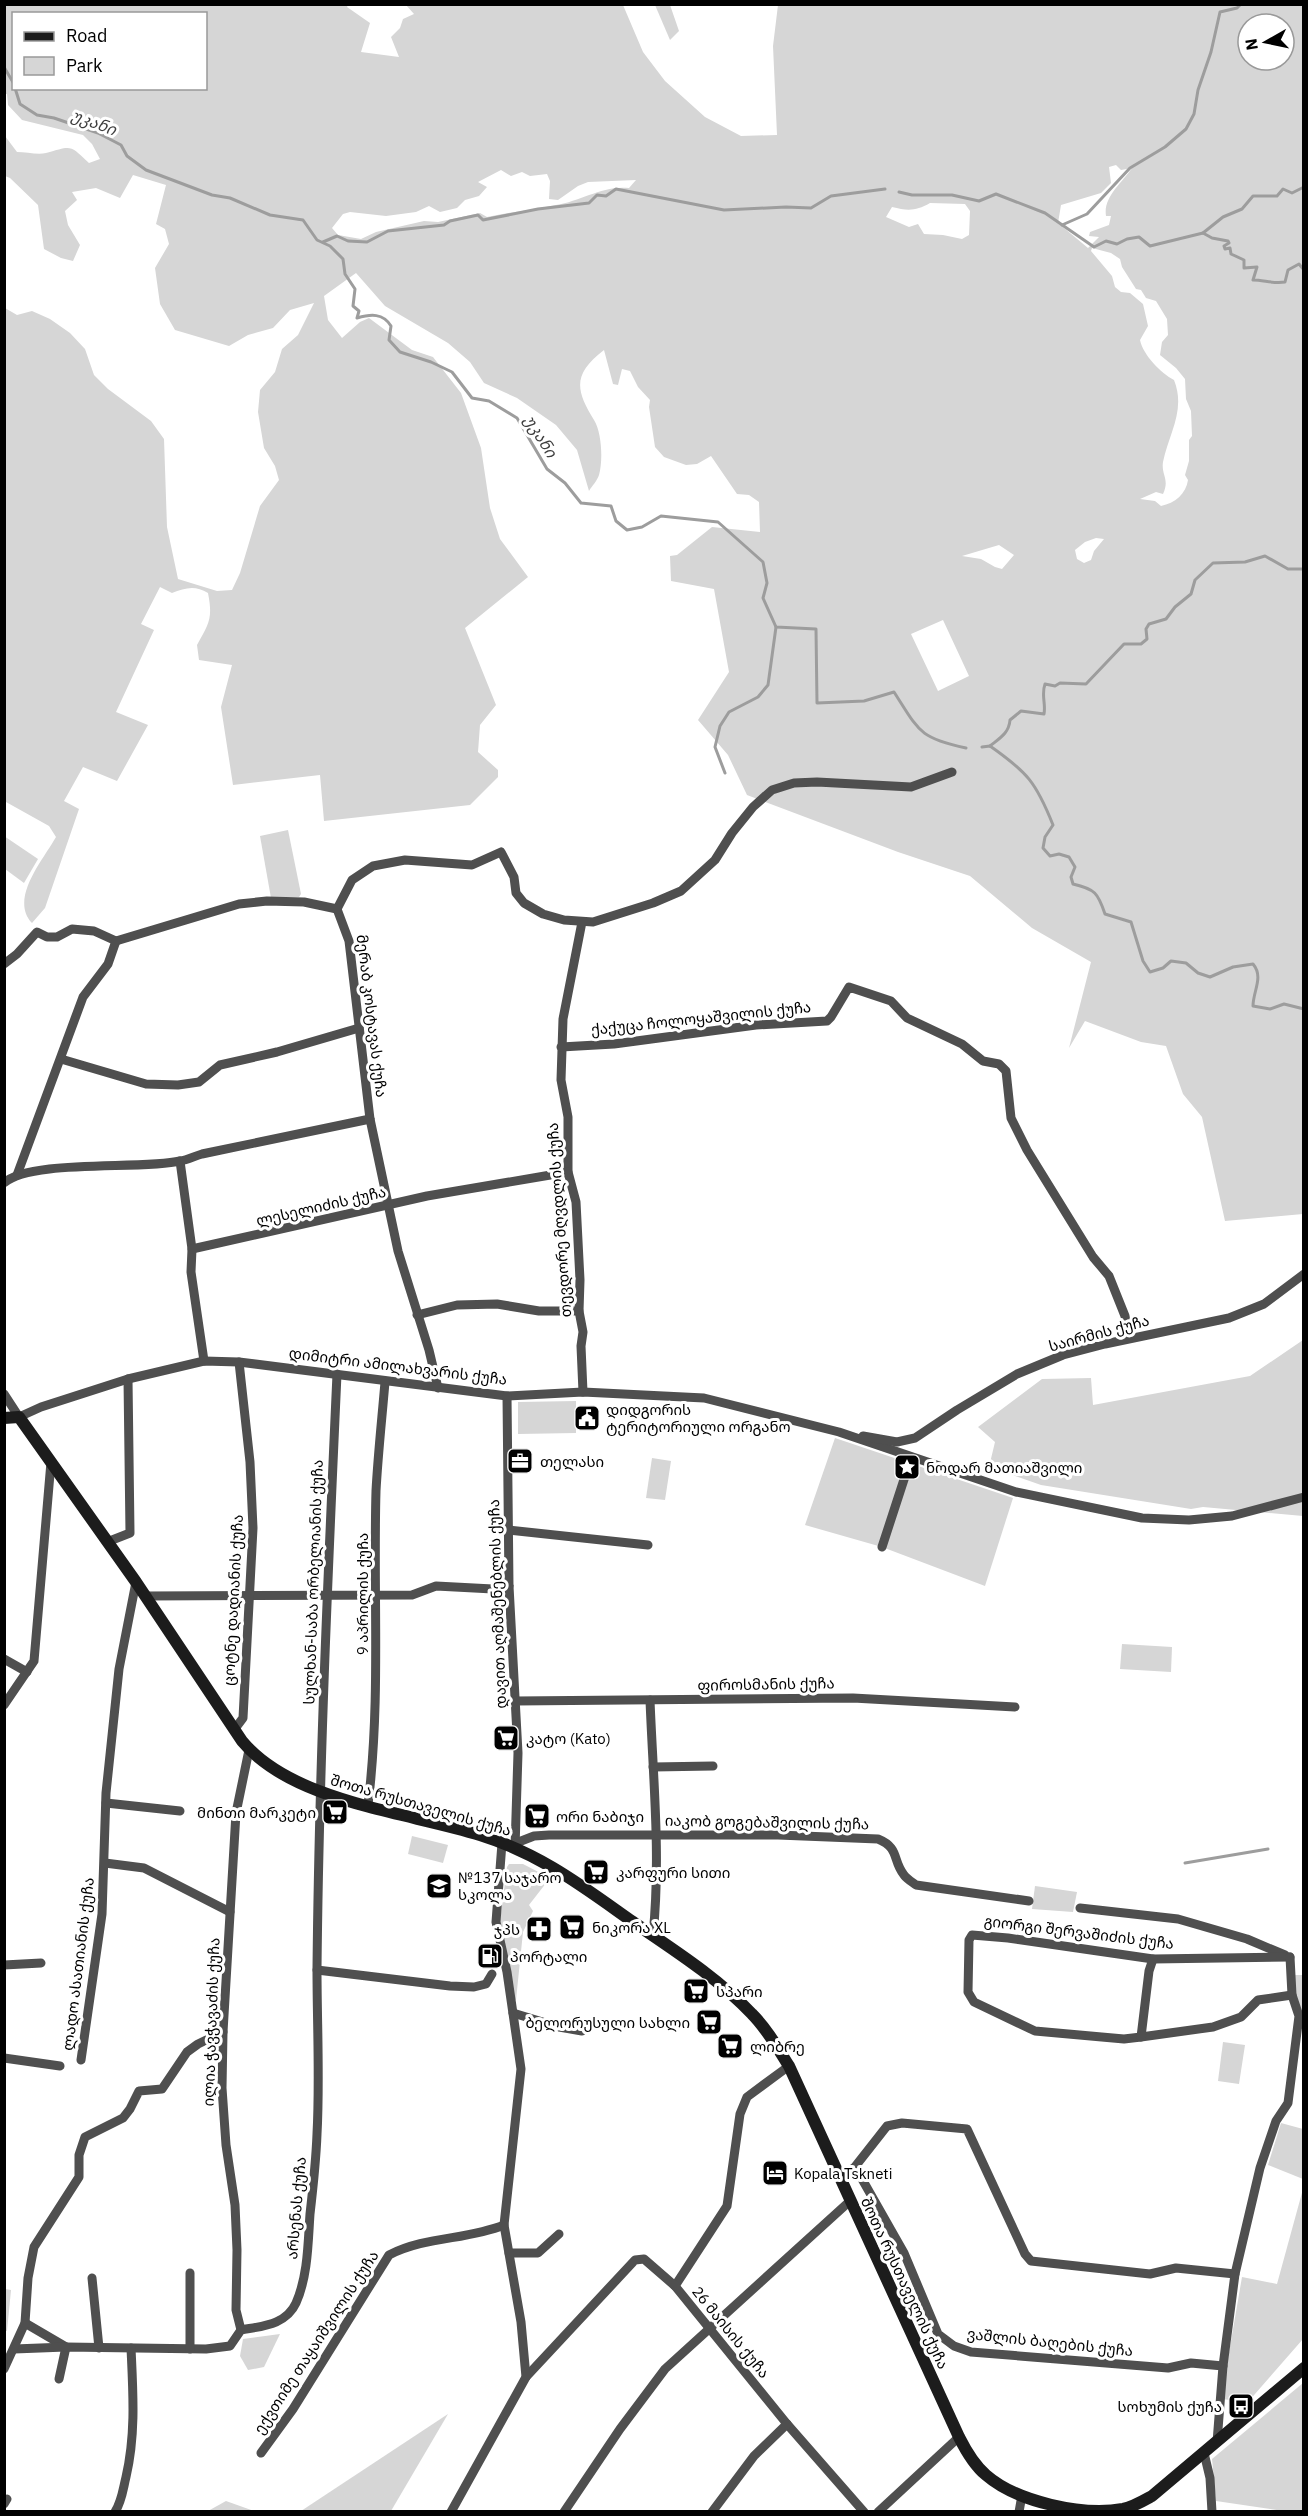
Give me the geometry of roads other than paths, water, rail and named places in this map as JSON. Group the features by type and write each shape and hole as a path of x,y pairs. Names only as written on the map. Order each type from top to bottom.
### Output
{"main road":[{"path":"4,1418 19,1417"},
{"name":"შოთა რუსთაველის ქუჩა","path":"19,1417 146,1596 249,1750 275,1771 291,1780 368,1805 516,1845 570,1877 653,1935 751,2012 766,2029 789,2066 959,2437 968,2455 985,2475 1022,2496 1058,2507 1097,2511 1121,2510 1152,2496 1304,2368"}],"street":[{"path":"4,964 17,954 37,932 48,937 57,937 72,929 93,931 116,941 239,904 267,901 304,902 337,909 352,880 373,866 405,860 472,865 501,852 513,877 516,893 524,903 543,914 564,920 582,922 606,919 681,891 715,860 732,833 758,801 772,790 794,783 817,782 911,788 952,772"},
{"name":"მერაბ კოსტავას ქუჩა","path":"337,909 349,941 370,1119 398,1251 438,1388"},
{"name":"თევდორე მღვდლის ქუჩა","path":"582,922 563,1019 561,1080 568,1117 568,1172 576,1202 580,1280 579,1311 583,1332 580,1346 583,1392"},
{"path":"17,1175 83,997 108,964 116,941"},
{"name":"ქაქუცა ჩოლოყაშვილის ქუჩა","path":"561,1047 614,1044 756,1025 826,1021 831,1017 849,987 891,1001 906,1018 962,1044 983,1061 999,1064 1006,1071 1011,1118 1027,1150 1093,1257 1109,1276 1125,1316 1129,1338"},
{"path":"61,1059 147,1084 178,1085 199,1082 220,1065 277,1053 359,1028"},
{"path":"4,1183 17,1175 75,1167 180,1161 202,1154 370,1119"},
{"path":"180,1161 192,1250 191,1272 204,1361"},
{"name":"ლესელიძის ქუჩა","path":"192,1250 427,1196 568,1172"},
{"name":"საირმის ქუჩა","path":"839,1432 897,1442 908,1441 1017,1374 1063,1355 1129,1338 1229,1318 1264,1304 1304,1274"},
{"path":"417,1315 457,1305 497,1304 538,1311 579,1311"},
{"name":"დიმიტრი ამილახვარის ქუჩა","path":"19,1417 41,1407 129,1379 204,1361 239,1362 507,1396 583,1392 704,1398 839,1432 1016,1492 1142,1518 1189,1520 1232,1516 1304,1497"},
{"name":"ცოტნე დადიანის ქუჩა","path":"234,1730 243,1718 254,1528 239,1362"},
{"name":"სულხან-საბა ორბელიანის ქუჩა","path":"322,1791 327,1593 337,1374"},
{"path":"107,1542 130,1533 129,1379"},
{"name":"9 აპრილის ქუჩა","path":"368,1805 375,1751 376,1491 385,1382"},
{"path":"4,1394 19,1417"},
{"name":"დავით აღმაშენებლის ქუჩა","path":"507,1396 509,1586 516,1701 516,1845"},
{"path":"882,1547 911,1458"},
{"path":"4,1704 34,1661 51,1462"},
{"path":"508,1530 648,1545"},
{"path":"105,1863 106,1798 119,1670 136,1582"},
{"path":"146,1596 327,1593 377,1596 412,1595 436,1586 493,1589 509,1586"},
{"path":"4,1659 27,1672"},
{"name":"ფიროსმანის ქუჩა","path":"516,1701 853,1698 1016,1707"},
{"path":"650,1700 656,1834 656,1906 653,1935"},
{"name":"ილია ჭავჭავაძის ქუჩა","path":"241,2330 236,2310 235,2205 226,2145 222,2088 223,2032 236,1813 249,1750"},
{"path":"653,1767 713,1766"},
{"name":"არსენას ქუჩა","path":"14,2349 66,2347 190,2349 231,2346 241,2330 274,2324 284,2319 296,2305 302,2283 317,2135 317,1970 322,1791"},
{"path":"106,1798 180,1811"},
{"name":"იაკობ გოგებაშვილის ქუჩა","path":"516,1845 534,1836 656,1834 878,1839 888,1843 896,1853 904,1875 916,1885 1029,1901"},
{"path":"502,1843 496,1922 521,2069 504,2225 521,2322 526,2377"},
{"name":"ლადო ასათიანის ქუჩა","path":"81,2060 102,1914 105,1863 144,1868 230,1912"},
{"path":"1080,1908 1178,1919 1247,1939 1290,1957 1292,1995 1299,2016 1288,2103 1276,2121 1260,2168 1235,2274 1223,2366 1217,2442"},
{"name":"გიორგი შერვაშიძის ქუჩა","path":"1141,2037 1124,2039 1035,2031 974,2002 968,1992 969,1940 972,1935 1008,1938 1153,1959 1290,1957"},
{"path":"1153,1959 1149,1971 1141,2037 1213,2027 1241,2017 1258,2000 1292,1995"},
{"path":"4,1965 41,1963"},
{"path":"317,1970 466,1986 486,1984 492,1974"},
{"path":"513,2013 559,2027 582,2031"},
{"path":"4,2369 26,2323 28,2278 34,2247 79,2177 79,2155 85,2137 123,2118 139,2091 162,2089 187,2052 223,2032"},
{"path":"4,2058 60,2066"},
{"name":"26 მაისის ქუჩა","path":"789,2066 747,2097 744,2102 740,2114 727,2206 675,2286 787,2424 864,2511"},
{"path":"838,2175 855,2168 887,2126 902,2123 967,2129 1025,2254 1031,2261 1150,2274 1176,2268 1235,2274"},
{"name":"ვაშლის ბაღების ქუჩა","path":"855,2168 904,2253 938,2334 954,2346 970,2352 1168,2368 1191,2363 1223,2366"},
{"path":"564,2511 620,2429 665,2369 850,2201"},
{"name":"ექვთიმე თაყაიშვილის ქუჩა","path":"261,2453 293,2409 389,2255 426,2241 490,2231 504,2225"},
{"path":"509,2253 538,2253 559,2234"},
{"path":"451,2511 526,2377 635,2260 644,2259 675,2286"},
{"path":"190,2273 190,2349"},
{"path":"92,2278 99,2348"},
{"path":"26,2323 66,2347 58,2379"},
{"path":"115,2511 120,2503 131,2457 133,2417 131,2348"},
{"path":"712,2511 754,2456 787,2424"},
{"path":"878,2511 959,2437"},
{"path":"1204,2453 1210,2478 1212,2511"},
{"path":"1019,2511 1022,2496"}],"waterway":[{"path":"1062,225 1087,214 1130,168 1165,147 1186,129 1194,114 1198,90 1211,52 1220,12 1237,8 1241,4"},
{"name":"უკანი","path":"4,67 12,81"},
{"name":"უკანი","path":"16,90 20,104 37,115 54,118 98,133 121,145 127,156 146,170 212,195 230,198 270,215 303,220 317,240 330,246 343,259 345,274 355,289 353,306 359,311 357,318 372,315 384,319 391,326 389,340 400,352 452,372 472,398 489,401 517,418 547,469 565,483 581,503 611,506 616,521 627,530 642,527 661,516 718,522 763,562 767,583 763,598 776,627 816,629 817,703 864,701 894,692 909,716 922,731 938,741 966,748"},
{"path":"1203,233 1223,217 1242,209 1253,196 1277,196 1283,189 1292,193 1304,187"},
{"path":"323,242 337,236 348,241 367,242 388,231 444,225 450,221 478,215 483,220 538,209 589,203 597,195 606,196 616,189 724,210 811,208 831,196 885,189"},
{"path":"899,192 912,195 952,195 979,201 996,194 1045,213 1094,247 1106,241 1117,244 1139,237 1150,246 1203,233 1212,238 1228,241 1229,243 1224,246 1225,249 1230,248 1231,254 1244,260 1244,268 1257,267 1253,280 1285,282 1288,270 1299,264 1304,270"},
{"path":"990,746 1003,735 1010,720 1021,711 1044,714 1045,684 1055,686 1060,683 1086,684 1124,644 1141,644 1147,639 1146,629 1149,624 1166,619 1175,607 1191,594 1195,580 1213,563 1245,562 1265,556 1288,569 1304,569"},
{"path":"725,773 715,747 720,726 729,712 758,697 768,685 776,627"},
{"name":"უკანი","path":"982,747 990,746 1013,763 1029,779 1041,798 1053,825 1045,837 1043,848 1050,856 1059,854 1069,857 1075,867 1071,877 1073,884 1095,893 1105,914 1131,922 1143,961 1150,972 1163,968 1171,961 1186,963 1198,973 1210,977 1233,967 1253,964 1258,974 1253,1006 1270,1009 1284,1004 1304,1009"},
{"path":"1185,1863 1268,1849"}],"place":[{"name":"დიდგორის ტერიტორიული ორგანო","path":"587,1418"},
{"name":"თელასი","path":"520,1461"},
{"name":"ნოდარ მათიაშვილი","path":"907,1467"},
{"name":"კატო (Kato)","path":"506,1738"},
{"name":"მინთი მარკეტი","path":"335,1812"},
{"name":"ორი ნაბიჯი","path":"537,1816"},
{"name":"კარფური სითი","path":"596,1872"},
{"name":"№137 საჯარო სკოლა","path":"439,1886"},
{"name":"ნიკორა XL","path":"572,1927"},
{"name":"ჯპს","path":"539,1929"},
{"name":"პორტალი","path":"490,1956"},
{"name":"სპარი","path":"696,1991"},
{"name":"ბელორუსული სახლი","path":"709,2022"},
{"name":"ლიბრე","path":"730,2046"},
{"name":"Kopala Tskneti","path":"775,2173"},
{"name":"სოხუმის ქუჩა","path":"1241,2406"}]}
